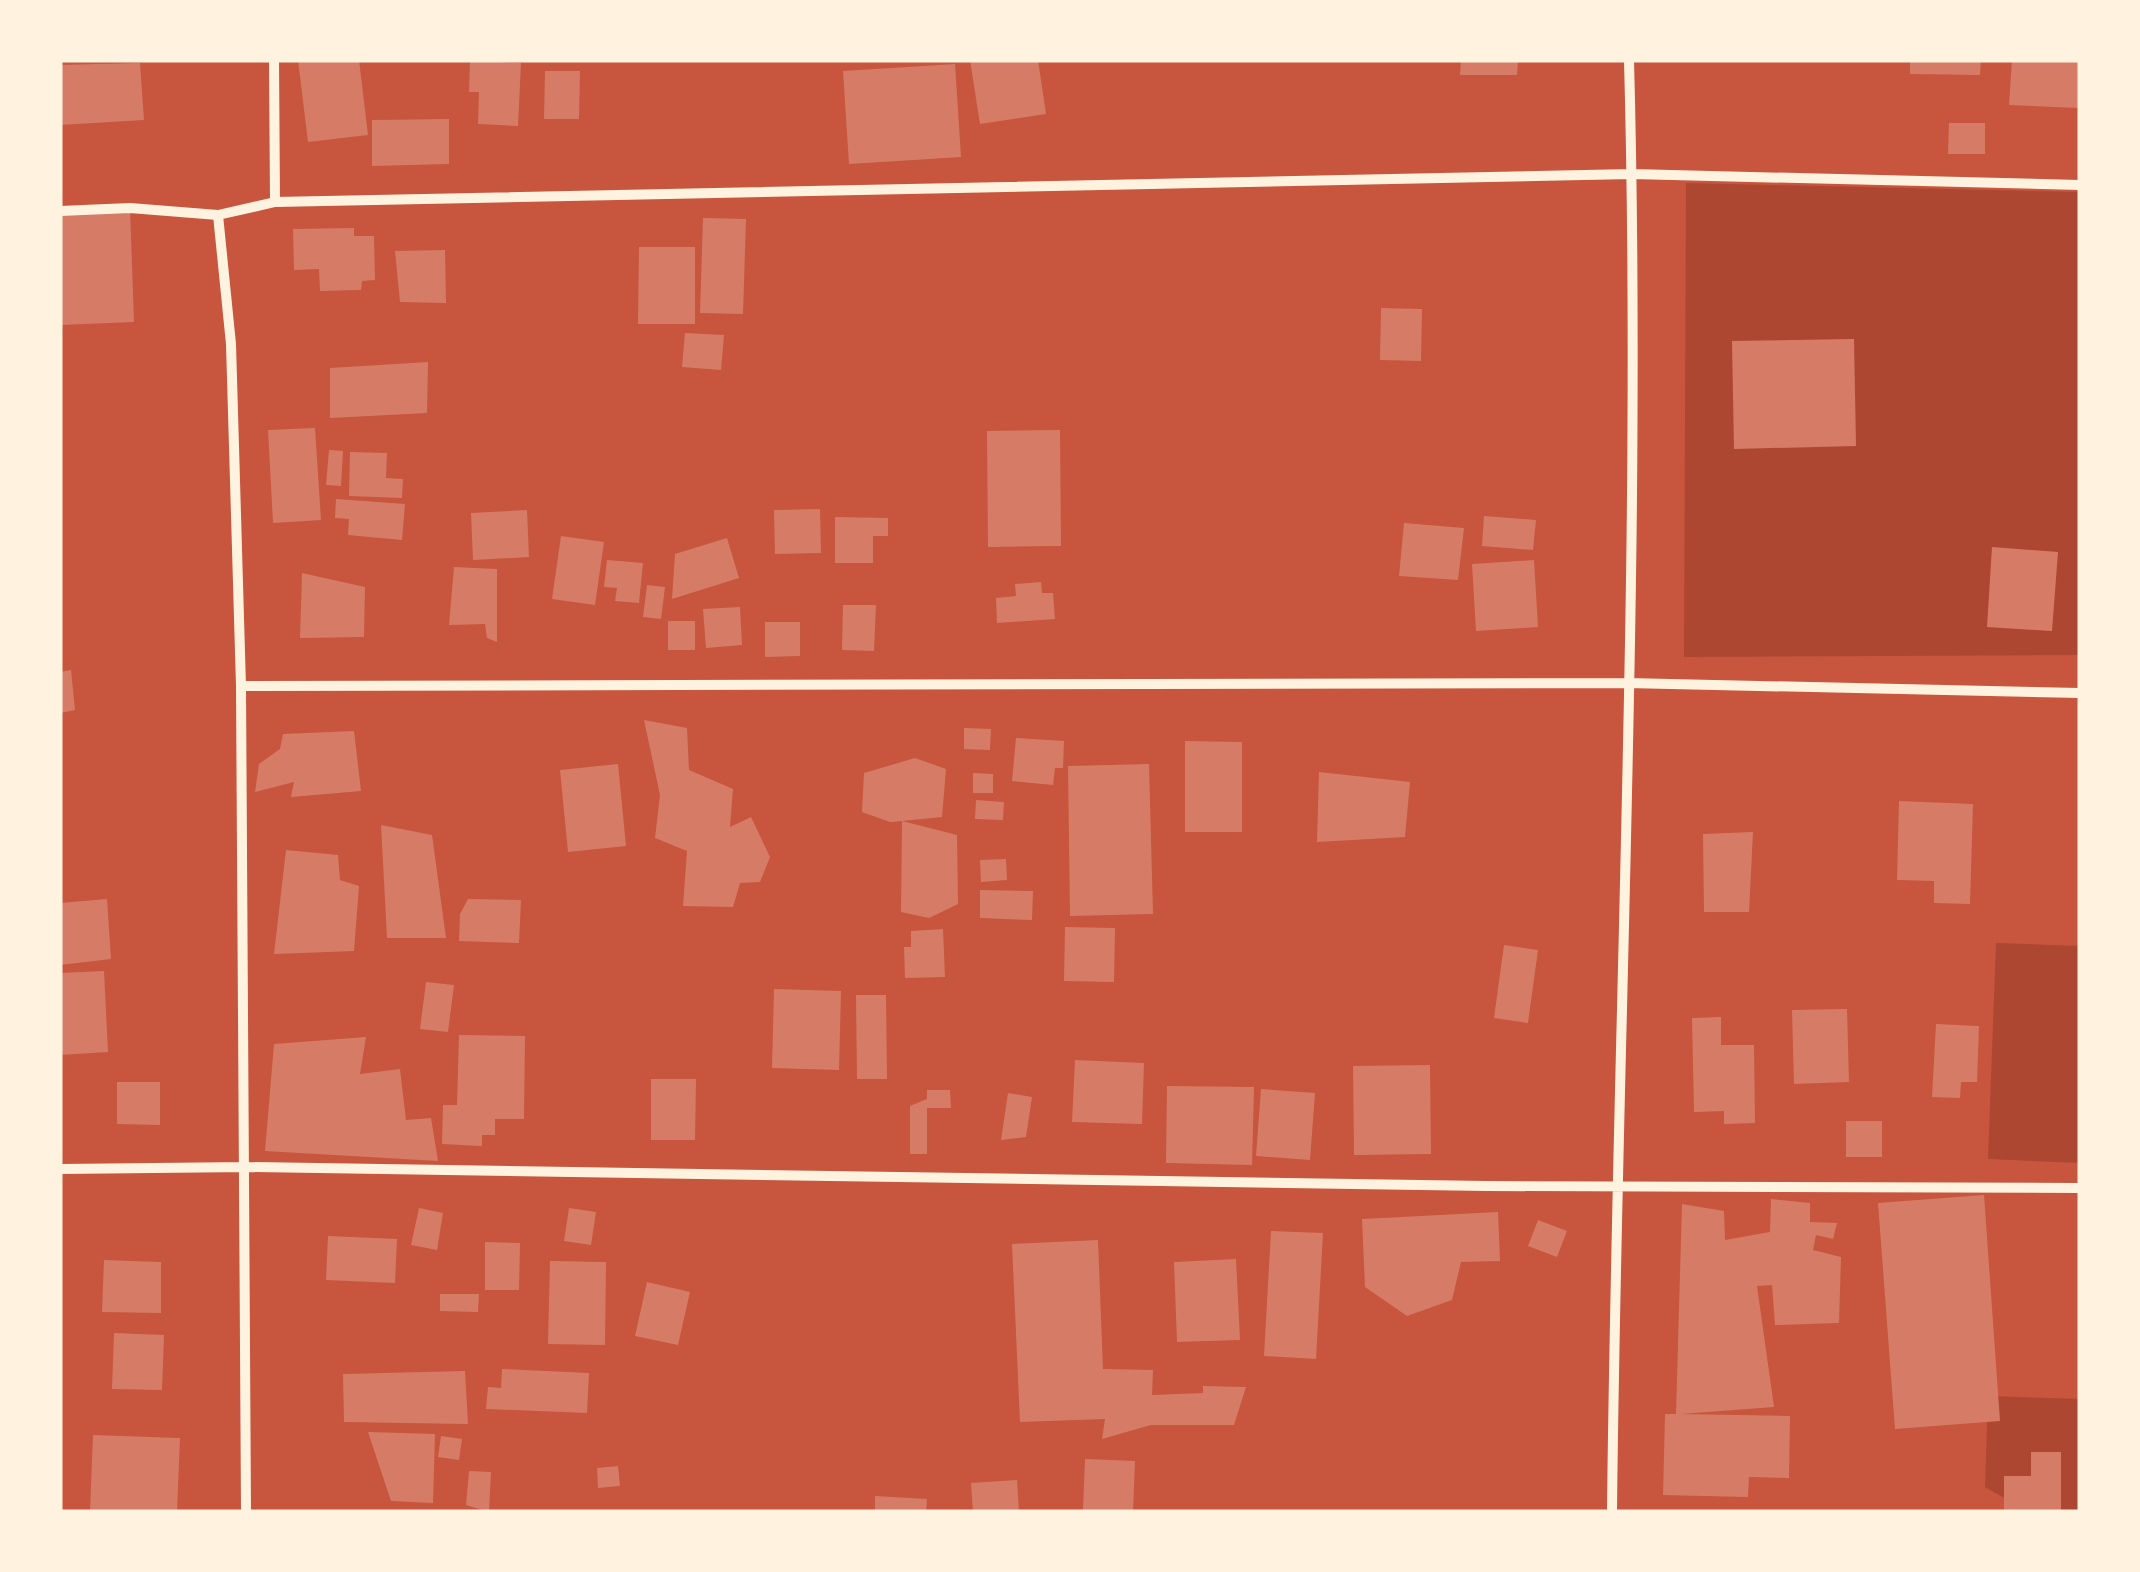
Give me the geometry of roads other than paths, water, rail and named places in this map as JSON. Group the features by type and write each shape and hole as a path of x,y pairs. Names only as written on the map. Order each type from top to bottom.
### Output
{"street":[{"path":"274,60 275,202"},
{"path":"1612,1512 1632,174 1628,60"},
{"path":"60,211 130,208 218,215 275,202 1632,174 2080,184"},
{"path":"218,215 231,344 241,686 247,1167 246,1512"},
{"path":"241,686 1626,683 2080,692"},
{"path":"60,1169 247,1167 1615,1187 2080,1188"}]}
